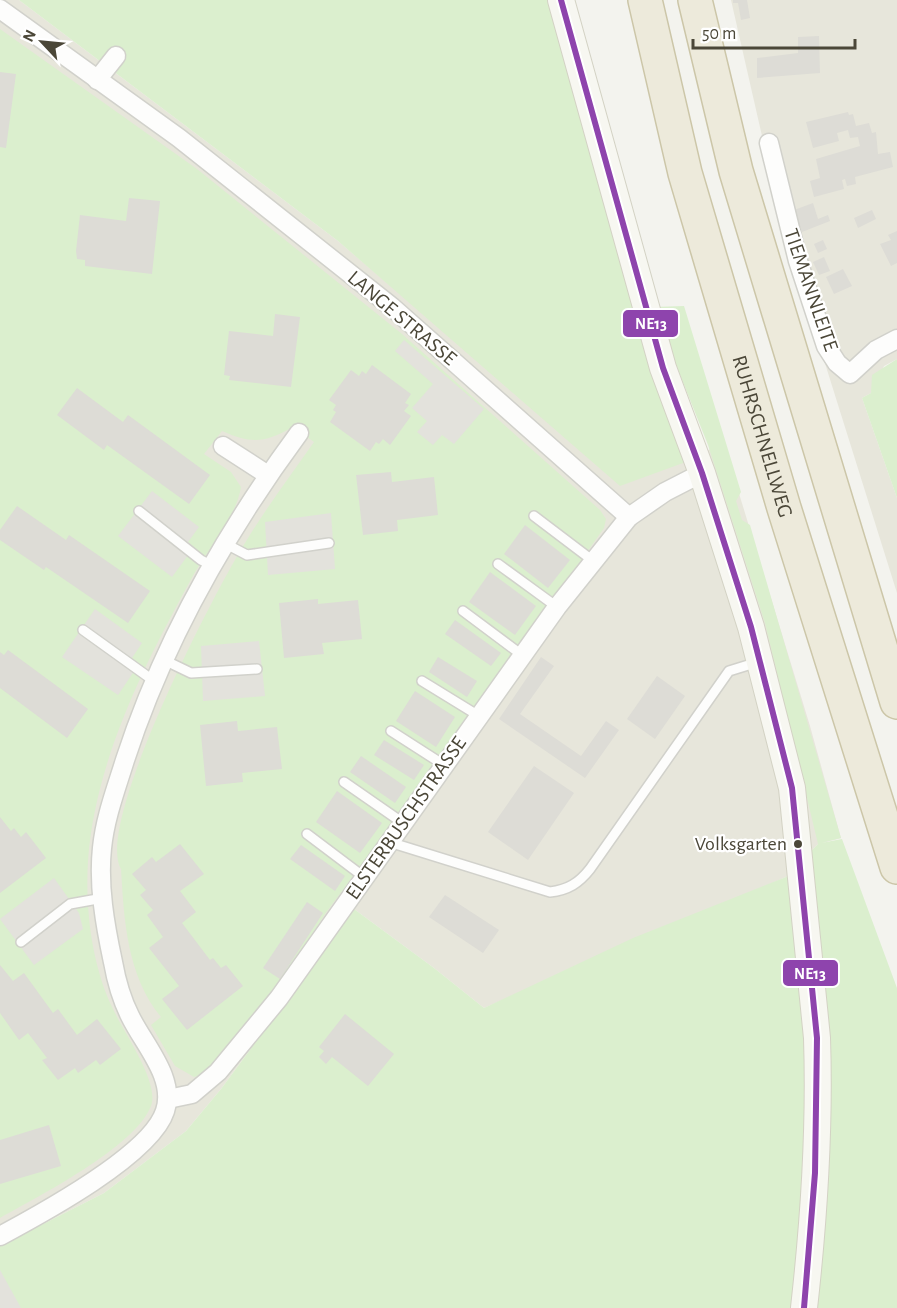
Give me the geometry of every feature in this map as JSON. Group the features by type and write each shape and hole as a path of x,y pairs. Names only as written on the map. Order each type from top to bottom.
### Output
{"highway":[{"name":"RUHRSCHNELLWEG","path":"645,0 685,173 784,508 897,867"},
{"path":"695,0 736,171 897,702"}],"street":[{"path":"561,0 663,368 702,473 760,662 792,788 817,1038 818,1111 804,1308"},
{"name":"LANGE STRASSE","path":"0,9 179,138 392,307 629,517"},
{"path":"97,80 116,56"},
{"name":"TIEMANNLEITE","path":"769,142 798,261 826,346 837,363 850,374 876,350 897,339"},
{"path":"0,1236 66,1201 116,1165 158,1127 168,1099 164,1075 128,1013 114,970 106,929 102,847 111,804 138,721 154,681 226,544 268,475 299,433"},
{"path":"223,446 268,475"},
{"path":"629,517 665,492 702,473"},
{"name":"ELSTERBUSCHSTRASSE","path":"168,1099 192,1095 218,1072 279,998 557,607 592,560 629,517"}],"lane":[{"path":"139,511 213,567"},
{"path":"534,516 592,560"},
{"path":"226,544 247,555 329,543"},
{"path":"498,564 557,607"},
{"path":"463,611 522,656"},
{"path":"83,630 154,681"},
{"path":"164,660 191,673 257,669"},
{"path":"389,842 550,892 564,891 582,878 590,868 729,670 760,662"},
{"path":"422,681 479,716"},
{"path":"391,731 444,765"},
{"path":"344,782 403,823"},
{"path":"307,834 364,877"},
{"path":"21,942 69,904 103,898"}],"shaded area":[{"path":"0,0 19,0 338,241 400,294 694,459 723,441 810,726 841,838 818,844 786,877 484,1008 354,909 221,1089 186,1131 104,1193 0,1246"},
{"path":"731,0 897,0 897,359 884,366 871,393 862,398 897,498 897,593 802,290 770,171"},
{"path":"404,340 484,409 454,444 442,435 433,445 417,432 427,421 412,408 433,384 395,351"},
{"path":"152,491 199,527 188,542 194,547 172,577 118,536"},
{"path":"331,513 335,569 268,575 265,522"},
{"path":"95,609 142,643 132,658 139,664 118,695 62,657"},
{"path":"259,641 265,696 203,701 201,646"},
{"path":"54,878 79,913 83,929 34,965 0,919"},
{"path":"0,1270 21,1308 0,1308"}],"green space":[{"path":"19,0 557,0 694,459 620,486 338,241"},
{"path":"0,29 197,169 402,334 600,510 606,519 604,528 460,732 325,914 272,996 208,1073 194,1077 175,1066 151,1025 161,1017 141,984 129,947 117,844 125,806 140,759 185,655 245,543 314,442 293,427 266,439 258,440 242,438 222,431 204,454 231,472 241,487 238,498 228,521 194,574 158,641 126,712 101,786 88,861 89,918 95,957 106,994 146,1072 152,1096 151,1106 142,1122 106,1154 61,1184 0,1218"},
{"name":"Volksgarten","path":"684,306 741,492 736,501 742,520 750,525 841,838 821,843 842,839 897,988 897,1308 0,1308 0,1246 104,1193 186,1131 221,1089 354,909 484,1008 633,938 786,877 818,844 765,623 708,445 653,307"},
{"path":"897,359 897,498 862,398 871,393 872,375"}],"building":[{"path":"733,0 747,0 750,18 741,20 738,3 733,3"},
{"path":"819,36 820,73 757,78 757,58 798,53 798,37"},
{"path":"0,72 16,74 6,148 0,147"},
{"path":"848,112 849,115 853,114 856,126 869,123 872,133 876,132 878,154 890,152 893,167 855,177 856,184 847,186 845,179 842,180 844,189 814,197 810,181 820,178 816,159 860,146 858,137 850,138 848,130 837,133 839,141 813,148 806,122"},
{"path":"129,198 160,201 152,274 85,266 85,260 77,259 76,251 80,215 126,221"},
{"path":"813,203 818,219 828,215 830,221 802,232 794,210"},
{"path":"872,210 876,219 858,228 854,218"},
{"path":"897,231 897,263 891,266 880,244 891,240 888,235"},
{"path":"823,240 827,249 818,253 814,244"},
{"path":"824,257 830,271 819,275 813,262"},
{"path":"843,269 852,286 834,294 826,277"},
{"path":"275,314 300,317 291,387 229,380 230,376 224,375 229,331 273,336"},
{"path":"372,365 411,394 405,403 409,405 404,411 411,416 390,445 383,439 379,444 376,442 370,451 330,422 336,412 333,410 336,405 329,400 351,370 359,376 362,371 366,374"},
{"path":"77,388 123,422 128,415 210,475 189,504 107,445 104,450 57,415"},
{"path":"391,472 392,482 434,477 438,515 397,520 398,531 363,535 356,475"},
{"path":"17,506 66,540 69,535 150,591 128,623 46,567 44,570 0,540 0,530"},
{"path":"525,525 570,560 548,588 504,554"},
{"path":"490,572 536,606 515,635 469,602"},
{"path":"318,599 318,604 358,600 362,639 322,643 324,654 284,658 279,603"},
{"path":"455,620 501,653 491,666 445,634"},
{"path":"8,650 88,709 67,738 0,688 0,652 4,655"},
{"path":"438,657 477,681 467,697 429,672"},
{"path":"541,657 554,666 520,714 581,756 606,721 619,730 585,778 499,719"},
{"path":"657,676 685,696 655,739 627,719"},
{"path":"415,691 455,717 436,747 396,721"},
{"path":"237,721 238,731 277,727 282,769 242,773 243,782 206,786 200,725"},
{"path":"384,740 424,765 414,780 374,755"},
{"path":"361,756 406,787 395,803 350,772"},
{"path":"534,766 574,793 528,860 488,832"},
{"path":"337,791 382,823 360,853 316,822"},
{"path":"0,817 11,831 14,828 21,837 26,832 46,858 0,893"},
{"path":"180,844 204,874 180,891 196,912 182,923 210,960 213,958 221,968 226,965 243,986 187,1030 162,999 179,986 149,948 163,937 147,915 153,910 140,895 146,890 132,874 152,857 156,862"},
{"path":"301,845 345,876 335,891 290,859"},
{"path":"445,895 499,930 483,953 429,917"},
{"path":"307,902 323,913 280,979 263,968"},
{"path":"0,965 13,981 24,973 53,1013 58,1009 77,1035 97,1019 121,1049 100,1065 96,1060 78,1073 75,1068 58,1080 42,1060 47,1058 28,1033 19,1040 0,1013"},
{"path":"345,1014 394,1054 368,1086 332,1057 326,1064 319,1057 324,1051 319,1047"},
{"path":"49,1125 61,1166 0,1184 0,1140"}],"transit line":[{"name":"NE13","path":"561,0 663,368 702,473 751,627 792,788 817,1038 815,1173 804,1308"}],"place":[{"name":"Volksgarten","path":"798,844"}]}
